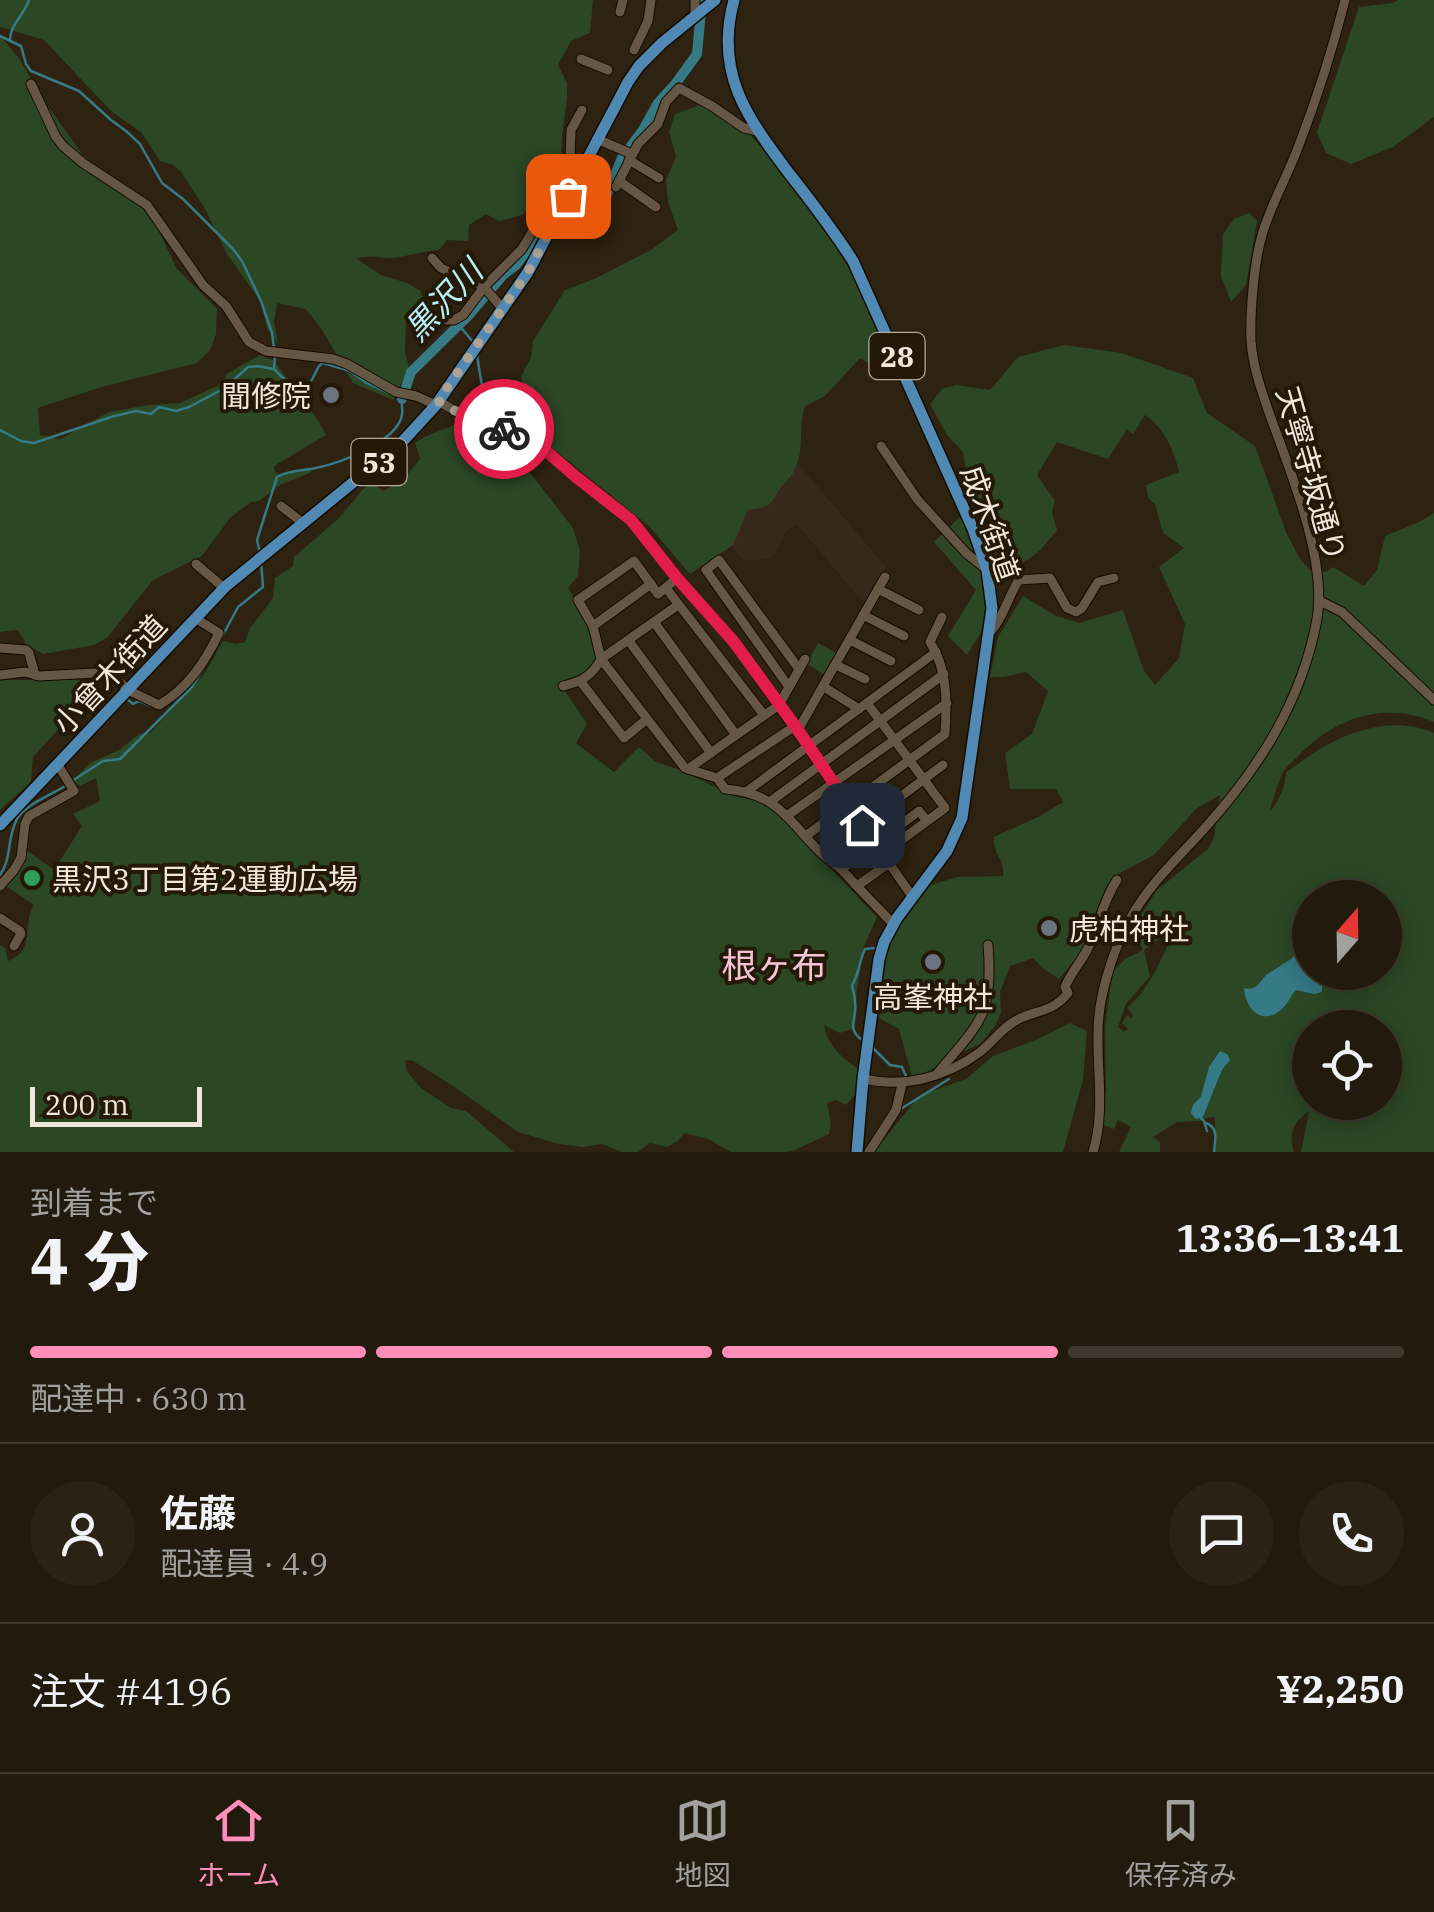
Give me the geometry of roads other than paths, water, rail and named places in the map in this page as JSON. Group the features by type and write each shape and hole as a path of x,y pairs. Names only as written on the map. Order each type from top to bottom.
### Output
{"main road":[{"path":"705,5 732,5"},
{"name":"小曾木街道","path":"0,825 224,588 393,450 437,403 528,272 628,82 652,51 705,5"},
{"name":"成木街道","path":"732,5 728,35 730,71 740,101 757,131 853,262 962,504 987,570 992,597 991,631 962,818 947,851 893,924 878,958 857,1152"}],"street":[{"path":"620,12 623,0"},
{"path":"634,50 648,20 652,0"},
{"name":"天寧寺坂通り","path":"1093,1152 1101,1112 1098,1019 1120,941 1140,902 1230,799 1269,745 1299,685 1309,655 1320,601 1307,524 1261,392 1252,350 1252,324 1262,235 1304,131 1345,0"},
{"path":"581,58 608,70"},
{"path":"32,84 63,146 147,205 203,285 226,306 254,345 266,351 333,359 396,392 459,413 486,416 503,429 530,437 631,520 717,620 797,728 912,896"},
{"path":"656,207 618,184 628,154 658,124 666,102 679,88 744,128 757,131"},
{"path":"568,196 571,130 582,110"},
{"path":"598,139 628,154 659,178"},
{"path":"446,320 463,315 484,287 522,249 545,216 558,217"},
{"path":"432,258 441,268 484,287 502,308"},
{"path":"881,446 917,499 966,554 987,570"},
{"path":"281,506 302,523"},
{"path":"789,687 706,570 719,560 800,669"},
{"path":"677,578 658,594 634,561 578,600 594,626 602,659 685,768 718,778 725,789 771,802 893,924"},
{"path":"196,564 224,588"},
{"path":"718,778 797,728 885,577"},
{"path":"991,631 1018,580 1050,578 1067,608 1076,612 1098,582 1114,578"},
{"path":"594,626 650,584"},
{"path":"666,588 764,715"},
{"path":"878,588 919,610"},
{"path":"1320,601 1346,616 1434,700"},
{"path":"563,686 581,682 602,659 678,605"},
{"path":"863,615 904,636"},
{"path":"806,835 945,734 944,674 930,642 942,617"},
{"path":"0,674 94,673 120,683 125,693 159,704 178,694 199,669 219,633 196,618"},
{"path":"654,622 736,735"},
{"path":"850,640 892,661"},
{"path":"629,641 710,753"},
{"path":"1,648 30,653 35,675"},
{"path":"746,792 936,652"},
{"path":"688,769 779,705 806,659"},
{"path":"836,665 865,679"},
{"path":"771,802 944,674"},
{"path":"581,682 624,738 647,720"},
{"path":"824,686 863,706 880,721 944,808 842,869"},
{"path":"788,815 947,703"},
{"path":"0,886 21,858 25,824 30,816 74,791 58,765"},
{"path":"824,854 943,765"},
{"path":"857,886 889,863"},
{"path":"862,1079 902,1084 935,1076 981,1051 1015,1021 1060,1002 1068,993 1065,987 1069,977 1086,951 1104,902 1117,880"},
{"path":"0,918 20,931 14,946"},
{"path":"1095,928 1120,941"},
{"path":"935,1076 981,1020 989,995 988,946"},
{"path":"868,1152 896,1110 902,1084"}],"water":[{"path":"1291,959 1292,990 1296,990 1280,1011 1260,1015 1249,1005 1244,988 1257,986 1266,975"},
{"path":"1220,1051 1230,1060 1203,1117 1196,1119 1191,1113 1193,1105 1201,1096 1209,1067"}],"waterway":[{"path":"10,41 29,0"},
{"name":"黒沢川","path":"402,399 411,372 516,265 550,221 583,215 603,204 622,158 697,54 702,0"},
{"path":"0,36 21,46 31,71 79,91 126,131 140,144 162,183 233,249 261,301 272,333 274,369 298,393 304,395 323,363 350,371 389,393"},
{"path":"459,325 473,342"},
{"path":"477,354 489,405 505,420 534,434"},
{"path":"0,430 34,443 136,411 151,414 159,407 176,411 189,407 225,388 248,367 273,369"},
{"name":"黒沢川","path":"260,553 257,540 277,477 339,461 379,442 398,425 402,415 402,399 396,396"},
{"name":"黒沢川","path":"215,650 238,607 263,587 261,561"},
{"name":"黒沢川","path":"72,781 103,761 120,759 192,687 203,669"},
{"path":"127,699 133,704 139,701 151,706"},
{"name":"黒沢川","path":"0,875 17,819 32,804 65,786"},
{"path":"862,1040 853,1027 852,985 865,949 874,948"},
{"path":"873,1048 890,1065 902,1067 906,1076"},
{"path":"899,1110 949,1079"},
{"path":"1201,1118 1207,1131"},
{"path":"1206,1123 1215,1131 1214,1152"}],"place":[{"name":"聞修院","path":"331,395"},
{"name":"黒沢3丁目第2運動広場","path":"32,878"},
{"name":"虎柏神社","path":"1049,928"},
{"name":"高峯神社","path":"933,962"}],"district":[{"name":"根ヶ布","path":"774,965"}]}
